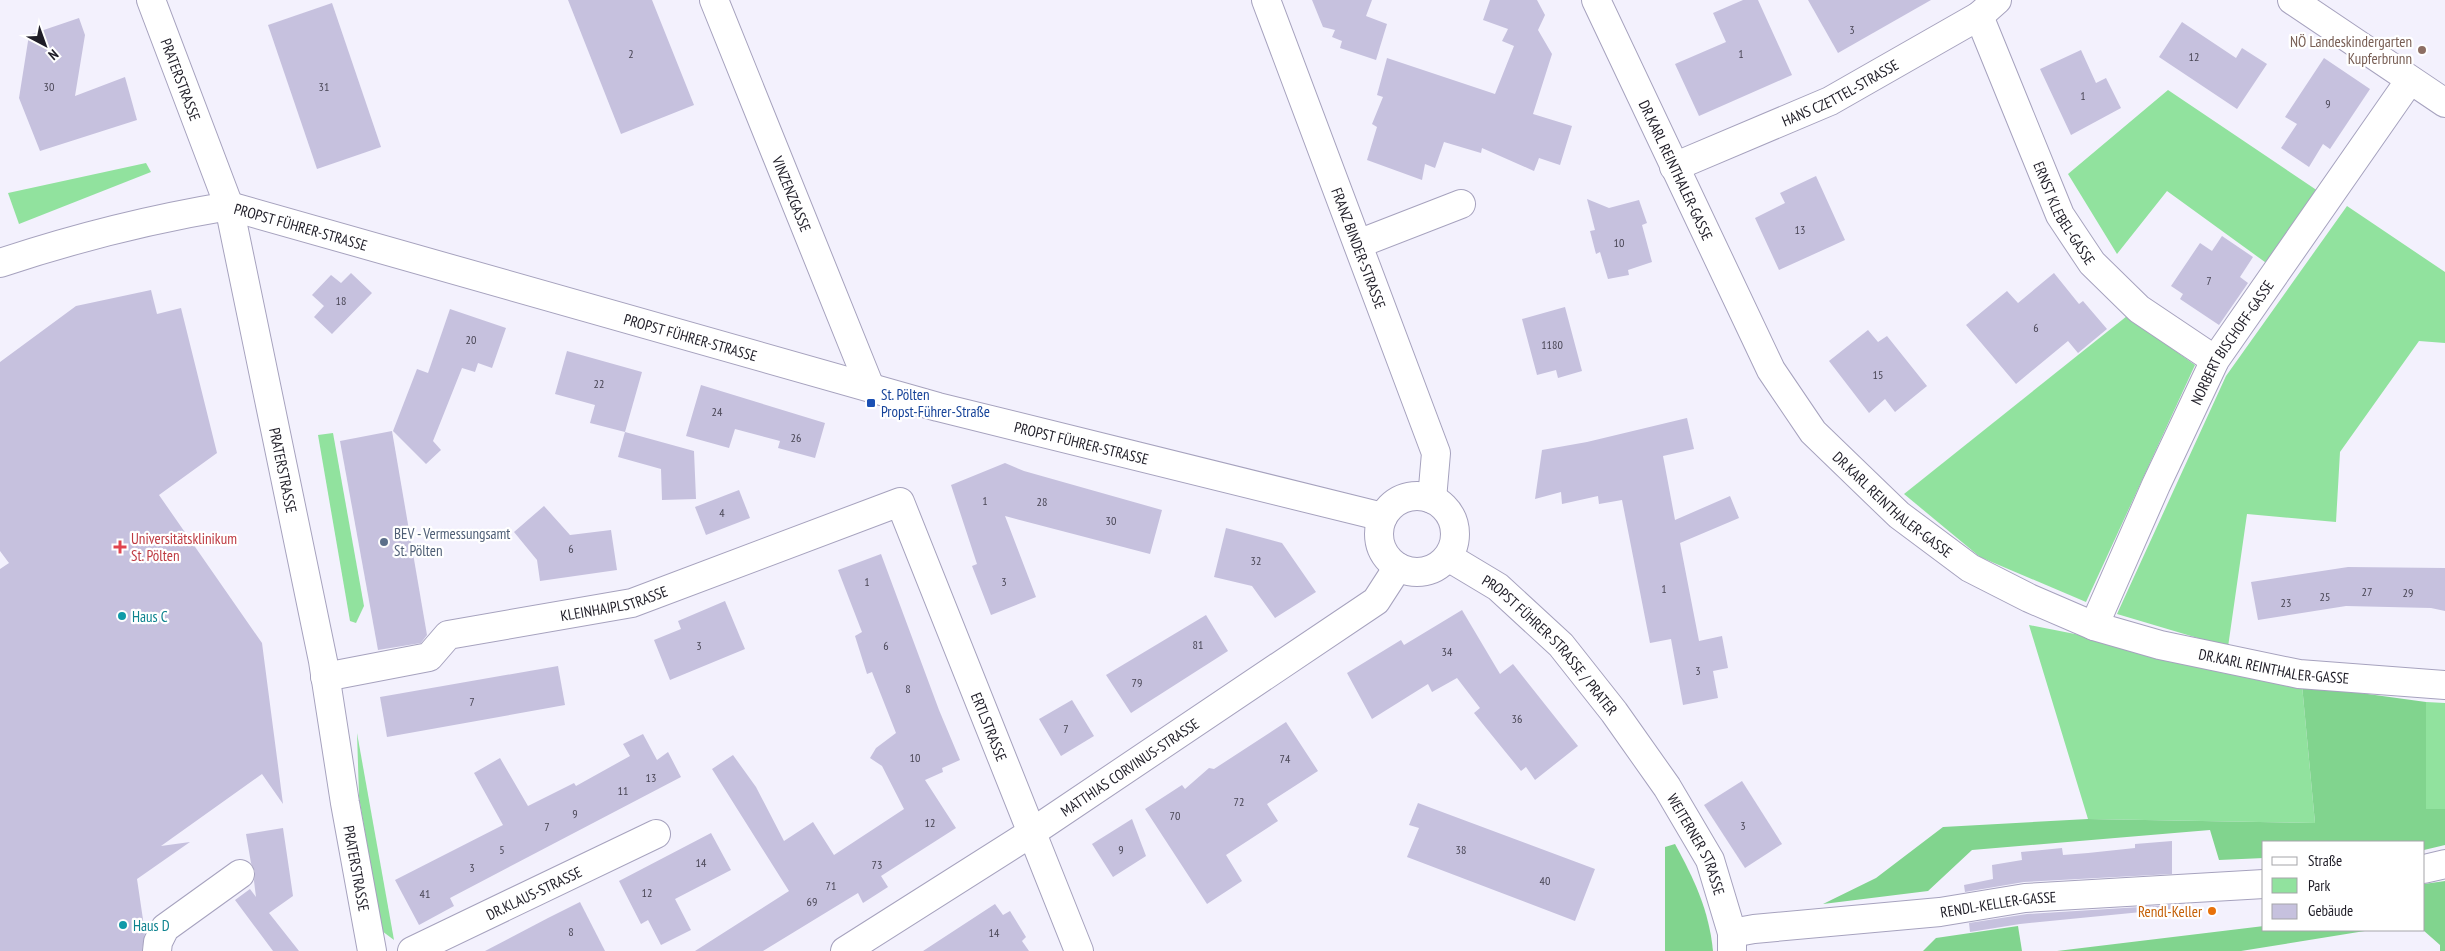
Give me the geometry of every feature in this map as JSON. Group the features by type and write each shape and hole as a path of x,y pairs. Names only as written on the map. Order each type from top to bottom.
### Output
{"street":[{"name":"PRATERSTRASSE","path":"151,0 229,206 291,501 325,676 345,803 372,951"},
{"name":"VINZENZGASSE","path":"714,0 870,387"},
{"name":"FRANZ BINDER-STRASSE","path":"1266,0 1436,452 1432,499"},
{"name":"DR.KARL REINTHALER-GASSE","path":"1596,0 1771,370 1813,432 1899,515 1970,568 2029,598 2094,626 2160,645 2299,674 2445,686"},
{"path":"2292,0 2445,103"},
{"name":"HANS CZETTEL-STRASSE","path":"1674,167 1830,100 1988,8"},
{"name":"ERNST KLEBEL-GASSE","path":"1988,8 2060,215 2092,263 2139,309 2215,360"},
{"name":"NORBERT BISCHOFF-GASSE","path":"2094,626 2156,486 2215,360 2410,80"},
{"path":"1358,244 1461,204"},
{"name":"PROPST FÜHRER-STRASSE","path":"0,262 50,247 164,218 229,206 938,407 1383,518"},
{"path":"1418,496 1432,499 1442,505 1454,524 1455,536 1448,557 1437,567 1424,572 1411,572 1398,567 1389,560 1380,539 1383,518 1392,506 1404,499 1418,496"},
{"name":"KLEINHAIPLSTRASSE","path":"325,676 430,657 448,635 632,603 900,502"},
{"name":"ERTLSTRASSE","path":"900,502 1079,951"},
{"name":"PROPST FÜHRER-STRASSE / PRATER","path":"1448,557 1498,587 1561,645 1640,748"},
{"name":"MATTHIAS CORVINUS-STRASSE","path":"845,951 1031,833 1376,601 1398,567"},
{"name":"WEITERNER STRASSE","path":"1640,748 1668,787 1710,860 1732,942"},
{"name":"DR.KLAUS-STRASSE","path":"412,951 656,834"},
{"path":"2425,869 2445,864"},
{"path":"158,951 158,942 165,928 240,874"},
{"name":"RENDL-KELLER-GASSE","path":"1732,942 1754,929 1940,912 2025,898 2262,884"}],"green space":[{"path":"2168,90 2318,191 2269,265 2167,191 2117,254 2068,174"},
{"path":"146,163 151,172 19,224 8,193"},
{"path":"2347,206 2445,272 2445,343 2419,341 2340,452 2336,522 2247,514 2228,647 2117,614 2226,376"},
{"path":"2127,316 2195,365 2086,602 1980,557 1904,494"},
{"path":"333,433 364,606 356,623 350,621 318,435"},
{"path":"2029,625 2090,637 2223,673 2302,685 2315,823 2088,819"},
{"path":"2302,685 2426,702 2426,809 2445,809 2445,845 2425,850 2425,841 2262,841 2262,858 2219,860 2210,830 1972,850 1928,891 1823,904 1876,878 1943,827 2088,819 2315,823"},
{"path":"2426,702 2445,703 2445,809 2426,810"},
{"path":"357,733 394,940 382,931 359,797"},
{"path":"1675,844 1700,895 1708,922 1713,951 1665,951 1665,847"},
{"path":"2445,881 2445,951 2440,951 2440,945 2424,931 2425,884"},
{"path":"2018,926 2022,951 1923,951 1936,938"},
{"path":"2262,926 2262,931 2365,931 2241,951 2057,951"}],"building":[{"path":"568,0 652,0 694,105 621,134"},
{"path":"1312,0 1372,0 1366,16 1387,24 1376,60 1340,48 1342,41 1332,37 1335,30 1323,27"},
{"path":"1490,0 1537,0 1545,15 1538,30 1552,54 1533,114 1572,126 1560,165 1539,158 1534,171 1482,148 1481,153 1444,142 1435,168 1425,164 1422,180 1367,160 1377,127 1372,124 1383,97 1377,95 1387,58 1495,94 1514,46 1502,41 1508,29 1483,20"},
{"path":"1743,0 1758,0 1792,75 1699,116 1675,64 1726,42 1713,13"},
{"path":"1808,0 1931,0 1838,53"},
{"path":"332,3 381,147 317,169 268,25"},
{"path":"79,18 85,35 75,96 125,77 137,120 40,151 19,98 29,35"},
{"path":"2182,22 2236,58 2242,48 2267,64 2237,109 2159,57"},
{"path":"2081,50 2096,83 2106,78 2121,108 2071,135 2040,69"},
{"path":"2324,58 2370,89 2330,149 2323,144 2309,167 2281,148 2297,124 2285,117"},
{"path":"1816,176 1845,240 1779,270 1755,218 1785,203 1780,193"},
{"path":"1587,199 1609,208 1639,200 1647,223 1642,225 1652,262 1628,270 1629,275 1608,279 1600,252 1596,254 1590,231 1595,230"},
{"path":"2222,236 2253,257 2240,277 2248,283 2219,325 2180,299 2183,294 2171,286 2200,243 2212,251"},
{"path":"351,273 372,293 332,334 314,317 324,306 312,295 331,275 341,283"},
{"path":"2054,273 2079,304 2083,301 2107,329 2078,353 2068,341 2016,384 1966,325 2007,291 2018,303"},
{"name":"Universitätsklinikum St. Pölten","path":"151,290 157,314 181,308 217,453 159,495 262,643 283,804 262,774 161,846 190,842 137,879 145,933 142,951 0,951 0,569 9,563 0,551 0,362 76,306"},
{"path":"1565,307 1582,371 1558,378 1556,370 1537,375 1522,319"},
{"path":"450,309 506,328 492,368 478,363 475,372 462,368 433,441 441,450 426,464 393,431 417,369 428,373"},
{"path":"1868,330 1878,342 1887,336 1927,386 1895,412 1885,399 1869,413 1829,361"},
{"path":"567,351 642,372 625,432 590,423 595,405 555,394"},
{"path":"701,385 825,423 815,458 778,448 780,441 735,429 729,448 686,436"},
{"path":"1687,418 1694,449 1663,456 1675,520 1730,496 1739,518 1680,543 1699,641 1722,636 1728,668 1713,671 1718,698 1683,705 1671,639 1650,643 1622,500 1599,504 1598,496 1562,504 1561,492 1535,499 1542,450 1587,442"},
{"name":"BEV - Vermessungsamt St. Pölten","path":"392,431 427,635 421,643 378,650 340,441"},
{"path":"625,432 694,451 696,499 662,500 661,469 618,457"},
{"path":"1005,463 1024,471 1162,510 1150,554 1005,516 1036,597 991,615 972,566 977,564 951,485"},
{"path":"739,490 750,518 706,535 695,507"},
{"path":"544,506 570,535 611,530 617,570 540,581 537,560 514,532"},
{"path":"1226,528 1282,543 1316,592 1275,618 1252,586 1214,577"},
{"path":"881,554 939,710 960,760 942,768 943,772 925,780 956,828 881,876 888,887 863,903 858,893 763,951 695,951 789,891 712,769 733,755 756,787 784,841 813,822 834,855 904,809 882,766 870,758 876,748 896,733 872,672 867,674 855,636 862,632 838,570"},
{"path":"2348,567 2445,568 2445,611 2431,608 2346,606 2258,620 2251,582"},
{"path":"725,601 745,649 670,680 654,640 681,629 678,621"},
{"path":"1462,610 1500,674 1513,664 1578,746 1535,780 1526,767 1521,771 1474,713 1480,708 1457,678 1432,692 1428,684 1372,719 1347,673 1401,640 1404,645"},
{"path":"1206,615 1228,651 1131,713 1106,675"},
{"path":"558,666 565,705 387,737 380,697"},
{"path":"1072,700 1094,736 1061,756 1039,719"},
{"path":"1286,722 1318,771 1267,804 1278,821 1226,855 1242,881 1207,904 1145,809 1182,785 1185,789 1209,768 1214,769"},
{"path":"643,734 657,760 668,752 681,777 450,898 454,906 419,925 395,880 503,825 474,773 500,758 528,806 574,783 576,786 630,756 623,744"},
{"path":"1742,781 1782,844 1745,868 1704,805"},
{"path":"1418,803 1595,869 1575,921 1407,857 1419,828 1409,825"},
{"path":"1132,819 1146,856 1113,877 1092,844"},
{"path":"283,828 293,896 269,913 299,951 273,951 235,900 250,889 256,897 255,872 251,863 246,834"},
{"path":"711,833 731,870 675,899 691,930 661,945 648,920 641,924 619,881"},
{"path":"2172,841 2172,874 2024,882 1965,892 1964,885 1993,879 1992,865 2022,860 2021,852 2062,848 2063,855 2135,848 2135,844"},
{"path":"580,902 605,951 485,951 548,918"},
{"path":"995,904 1003,915 1010,911 1026,937 1022,941 1029,951 923,951"},
{"path":"2172,905 2172,909 2020,924 1970,932 1969,923 2027,914"}],"place":[{"name":"NÖ Landeskindergarten Kupferbrunn","path":"2422,50"},
{"name":"St. Pölten Propst-Führer-Straße","path":"871,403"},
{"name":"BEV - Vermessungsamt St. Pölten","path":"384,542"},
{"name":"Universitätsklinikum St. Pölten","path":"120,547"},
{"name":"Haus C","path":"122,616"},
{"name":"Rendl-Keller","path":"2212,911"},
{"name":"Haus D","path":"123,925"}]}
